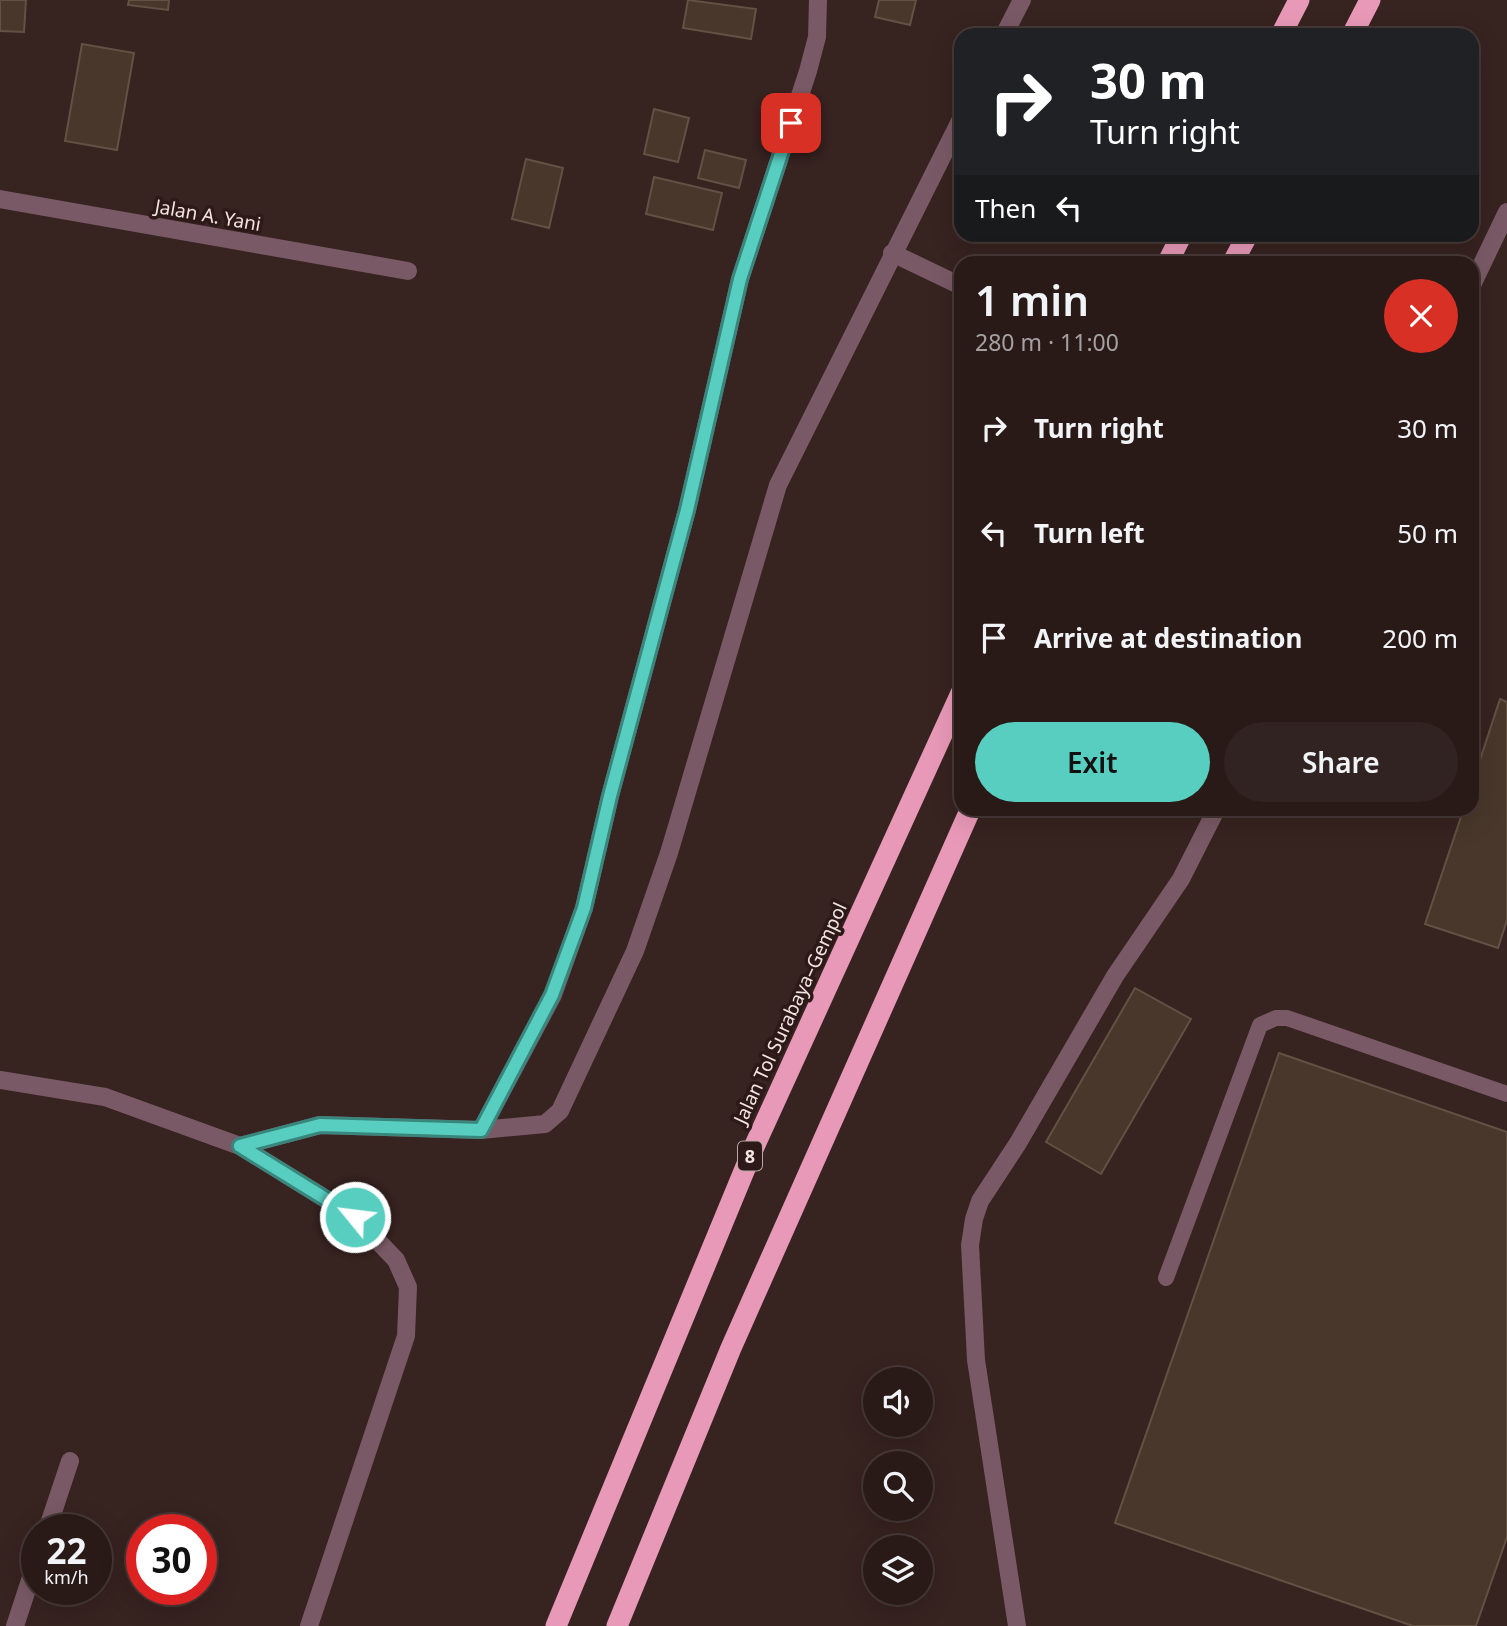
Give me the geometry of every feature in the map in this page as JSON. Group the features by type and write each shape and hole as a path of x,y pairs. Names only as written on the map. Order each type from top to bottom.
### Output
{"highway":[{"path":"1285,28 1299,0"},
{"path":"1356,28 1370,0"},
{"name":"Jalan Tol Surabaya–Gempol","path":"556,1626 754,1147 954,708"},
{"path":"617,1626 731,1348 967,816"}],"street":[{"path":"481,1130 552,995 584,908 610,796 687,510 740,279 817,37 818,0"},
{"path":"1008,28 1022,0"},
{"path":"240,1146 320,1125 481,1130 545,1124 560,1111 635,951 669,853 778,485 954,133"},
{"name":"Jalan A. Yani","path":"0,199 408,271"},
{"path":"1479,270 1507,212"},
{"path":"892,253 954,283"},
{"path":"1017,1626 976,1360 970,1245 974,1219 980,1201 1018,1143 1115,976 1181,878 1213,816"},
{"path":"0,1080 105,1097 240,1146 355,1217 396,1260 408,1287 406,1335 309,1626"},
{"path":"52,1514 69,1461"},
{"path":"15,1626 22,1605"}],"lane":[{"path":"1166,1278 1260,1025 1266,1020 1287,1018 1507,1094"}],"building":[{"path":"0,0 26,0 24,32 0,31"},
{"path":"129,0 169,0 168,10 128,5"},
{"path":"688,0 756,9 751,39 683,28"},
{"path":"879,0 916,0 910,25 875,17"},
{"path":"82,44 134,53 117,150 65,141"},
{"path":"654,109 689,118 678,162 644,154"},
{"path":"705,150 746,160 739,188 698,178"},
{"path":"526,159 563,168 549,228 512,219"},
{"path":"654,177 722,193 713,230 646,214"},
{"path":"1500,699 1507,702 1507,920 1498,948 1425,924 1461,816 1479,816 1479,763"},
{"path":"1135,988 1191,1019 1101,1174 1046,1142"},
{"path":"1279,1053 1507,1132 1507,1537 1476,1626 1413,1626 1115,1523"}],"route":[{"path":"355,1217 240,1146 320,1125 481,1130 552,995 584,908 610,796 687,510 740,279 791,123"}]}
